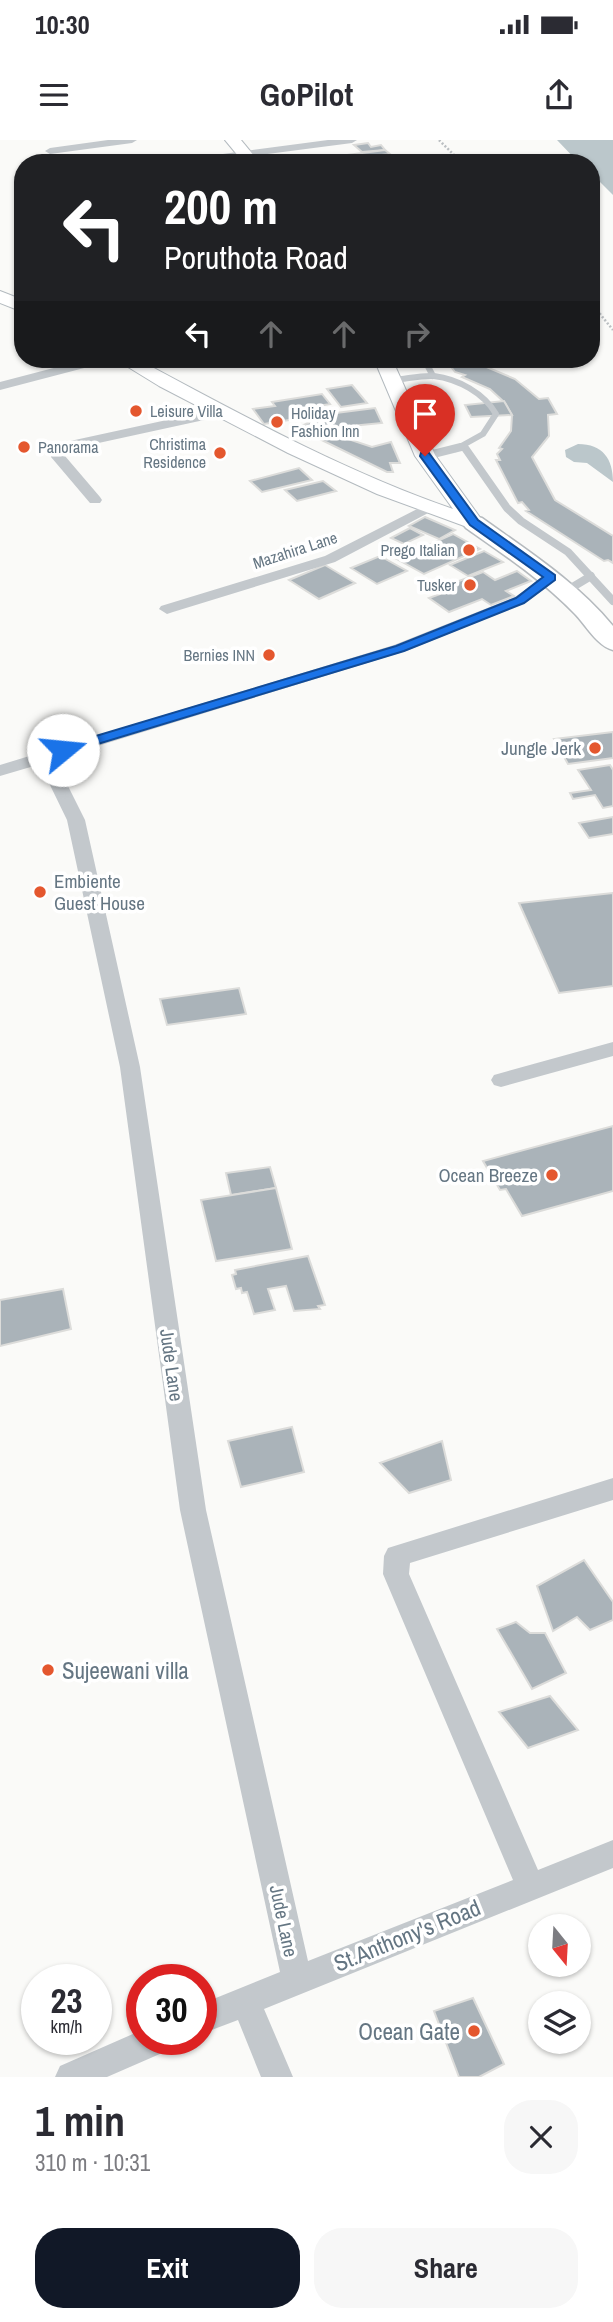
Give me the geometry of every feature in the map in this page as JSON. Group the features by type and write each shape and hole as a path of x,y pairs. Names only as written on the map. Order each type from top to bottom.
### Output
{"main road":[{"path":"474,523 559,584 590,613 613,642"}],"street":[{"path":"51,151 132,140"},
{"path":"233,140 245,154"},
{"path":"272,154 352,140"},
{"path":"0,386 68,368"},
{"path":"141,368 222,412 393,493 427,508 474,523"},
{"path":"388,368 425,456 474,523"},
{"path":"95,500 58,457 58,451 66,446 222,412"},
{"path":"393,493 454,499"},
{"name":"Mazahira Lane","path":"167,609 330,559 427,508"},
{"path":"0,771 400,648 559,584"},
{"name":"Jude Lane","path":"37,758 58,784 76,820 130,1067 192,1510 297,1980"},
{"path":"501,1080 613,1049"},
{"path":"530,1886 396,1574 397,1556 613,1489"},
{"name":"St.Anthony's Road","path":"217,2013 613,1854"},
{"path":"245,2000 277,2077"},
{"path":"71,2077 126,2053"}],"lane":[{"path":"429,368 433,376"},
{"path":"394,380 433,376 456,382 493,406 496,414 489,427 465,448 425,456"},
{"path":"465,448 507,508 521,521 568,552 613,601"},
{"path":"559,584 591,576"}],"path":[{"path":"439,140 454,154"},
{"path":"600,314 613,330"}],"shaded area":[{"path":"557,140 613,140 613,195 600,182 600,154 570,154"},
{"path":"578,444 594,447 605,454 611,466 613,482 587,463 574,462 566,457 565,450"}],"building":[{"path":"368,143 371,147 381,145 385,150 362,152 354,145"},
{"path":"385,150 390,154 355,154"},
{"path":"452,368 489,368 515,379 539,399 548,398 557,414 548,415 549,436 532,457 555,500 613,536 613,563 604,561 526,511 529,510 522,502 518,503 496,460 500,460 497,454 502,449 499,448 511,431 512,415 505,403 490,389"},
{"path":"352,385 367,403 341,407 327,389"},
{"path":"322,394 330,404 295,410 302,418 264,424 253,409 275,406 272,402"},
{"path":"504,401 512,415 471,417 465,405"},
{"path":"375,408 382,423 351,426 338,433 339,436 372,447 391,442 400,463 390,463 393,472 387,472 297,428 328,414"},
{"path":"299,468 312,480 262,492 250,481"},
{"path":"323,481 336,491 297,501 285,490"},
{"path":"425,517 455,530 439,539 409,526"},
{"path":"410,528 423,535 404,544 391,538"},
{"path":"453,534 480,549 424,574 397,559"},
{"path":"484,551 503,562 468,576 450,565"},
{"path":"380,556 407,571 377,584 351,568"},
{"path":"325,565 355,583 319,599 289,580"},
{"path":"517,571 531,581 506,591 514,596 491,605 482,599 449,612 429,598 454,589 448,585 483,572 495,580"},
{"path":"613,732 613,758 568,764 554,739"},
{"path":"610,765 613,770 613,806 603,808 595,795 573,799 570,793 591,790 578,770"},
{"path":"613,817 613,834 589,838 579,823"},
{"path":"613,893 613,986 559,993 519,903"},
{"path":"239,988 246,1014 167,1025 160,999"},
{"name":"Ocean Breeze","path":"613,1126 613,1191 522,1216 506,1189 500,1190 483,1161"},
{"path":"270,1167 276,1188 231,1195 226,1173"},
{"path":"276,1188 292,1249 216,1261 201,1200"},
{"path":"308,1256 325,1305 318,1306 320,1309 294,1311 286,1286 268,1289 275,1310 254,1314 247,1292 242,1293 241,1288 236,1289 232,1275 236,1274 235,1270"},
{"path":"63,1289 71,1329 0,1346 0,1300"},
{"path":"292,1427 304,1472 241,1487 228,1441"},
{"path":"442,1441 451,1480 409,1493 380,1463"},
{"path":"584,1560 613,1602 613,1620 590,1630 577,1617 553,1631 537,1586"},
{"path":"516,1622 530,1633 545,1633 566,1673 532,1689 497,1629"},
{"path":"550,1696 578,1730 528,1748 499,1712"},
{"path":"473,1998 504,2064 479,2077 459,2077 434,2011"}],"place":[{"name":"Leisure Villa","path":"136,411"},
{"name":"Holiday Fashion Inn","path":"277,422"},
{"name":"Panorama","path":"24,447"},
{"name":"Christima Residence","path":"220,453"},
{"name":"Prego Italian","path":"469,550"},
{"name":"Tusker","path":"470,585"},
{"name":"Bernies INN","path":"269,655"},
{"name":"Jungle Jerk","path":"595,748"},
{"name":"Embiente Guest House","path":"40,892"},
{"name":"Ocean Breeze","path":"552,1175"},
{"name":"Sujeewani villa","path":"48,1670"},
{"name":"Ocean Gate","path":"474,2031"}],"route":[{"path":"63,750 400,648 520,600 551,577 474,523 425,456"}]}
